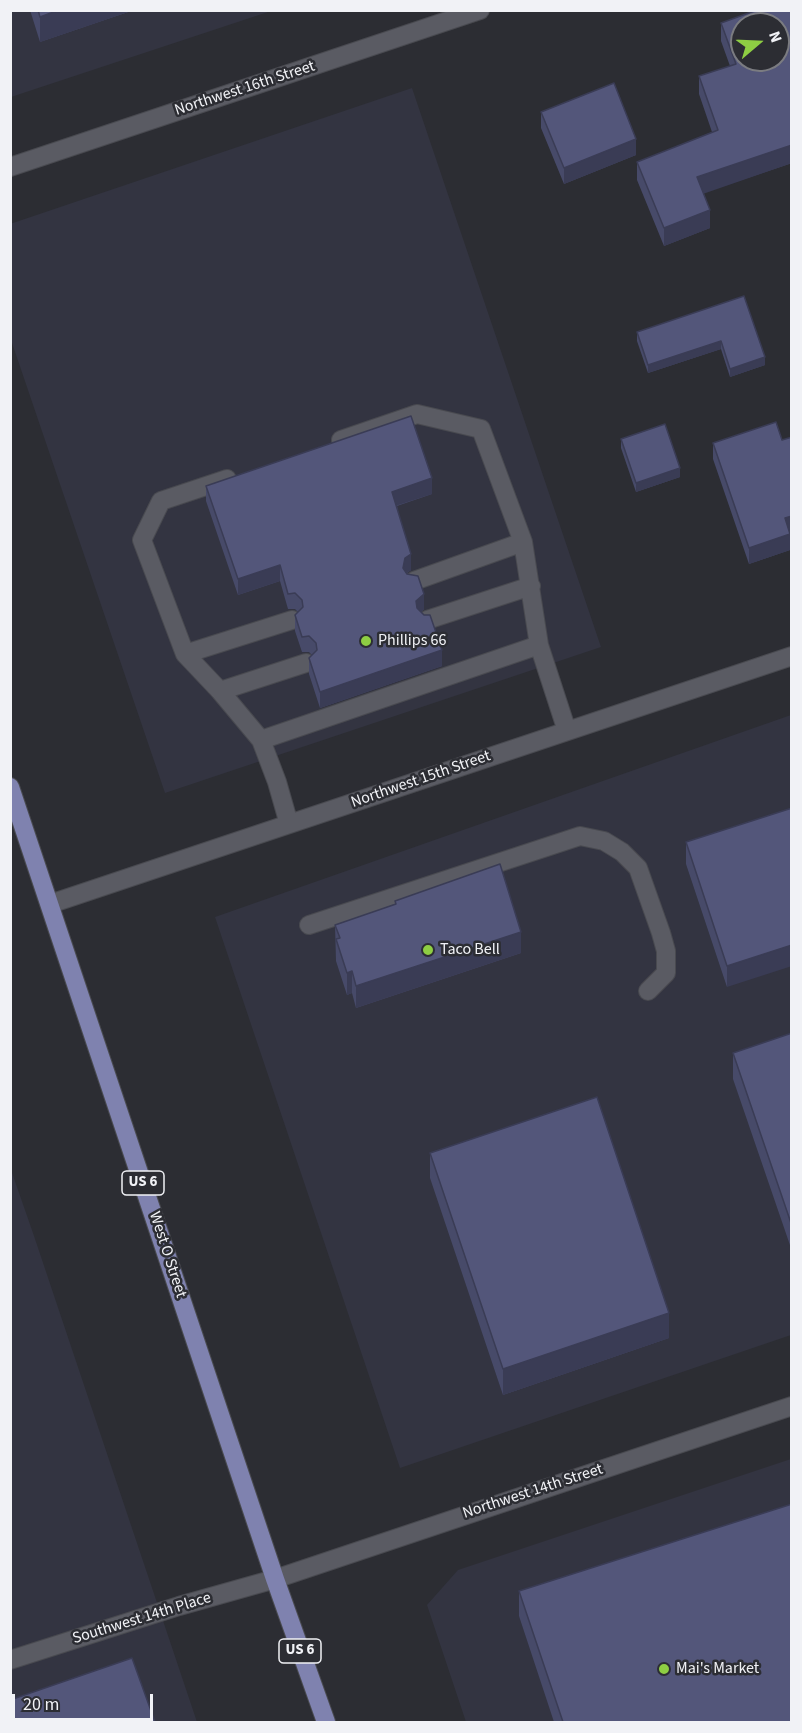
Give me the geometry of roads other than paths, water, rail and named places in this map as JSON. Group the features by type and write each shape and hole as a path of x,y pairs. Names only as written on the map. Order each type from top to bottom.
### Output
{"main road":[{"name":"West O Street","path":"10,787 275,1579 326,1722"}],"street":[{"name":"Northwest 16th Street","path":"10,166 480,10"},
{"path":"328,444 417,414 482,429 523,542 538,645 567,731"},
{"path":"239,475 161,501 142,540 185,654 261,740 277,782 289,824"},
{"path":"414,580 523,542"},
{"path":"427,620 531,586"},
{"path":"185,654 292,620"},
{"path":"261,740 538,645"},
{"name":"Northwest 15th Street","path":"50,904 792,656"},
{"path":"220,691 306,663"},
{"path":"309,925 580,836 604,841 622,852 638,868 666,951 666,973 648,991"},
{"name":"Northwest 14th Street","path":"275,1579 792,1406"},
{"name":"Southwest 14th Place","path":"10,1660 179,1606 275,1579"}],"place":[{"name":"Phillips 66","path":"366,641"},
{"name":"Taco Bell","path":"428,950"},
{"name":"Mai's Market","path":"664,1669"}]}
